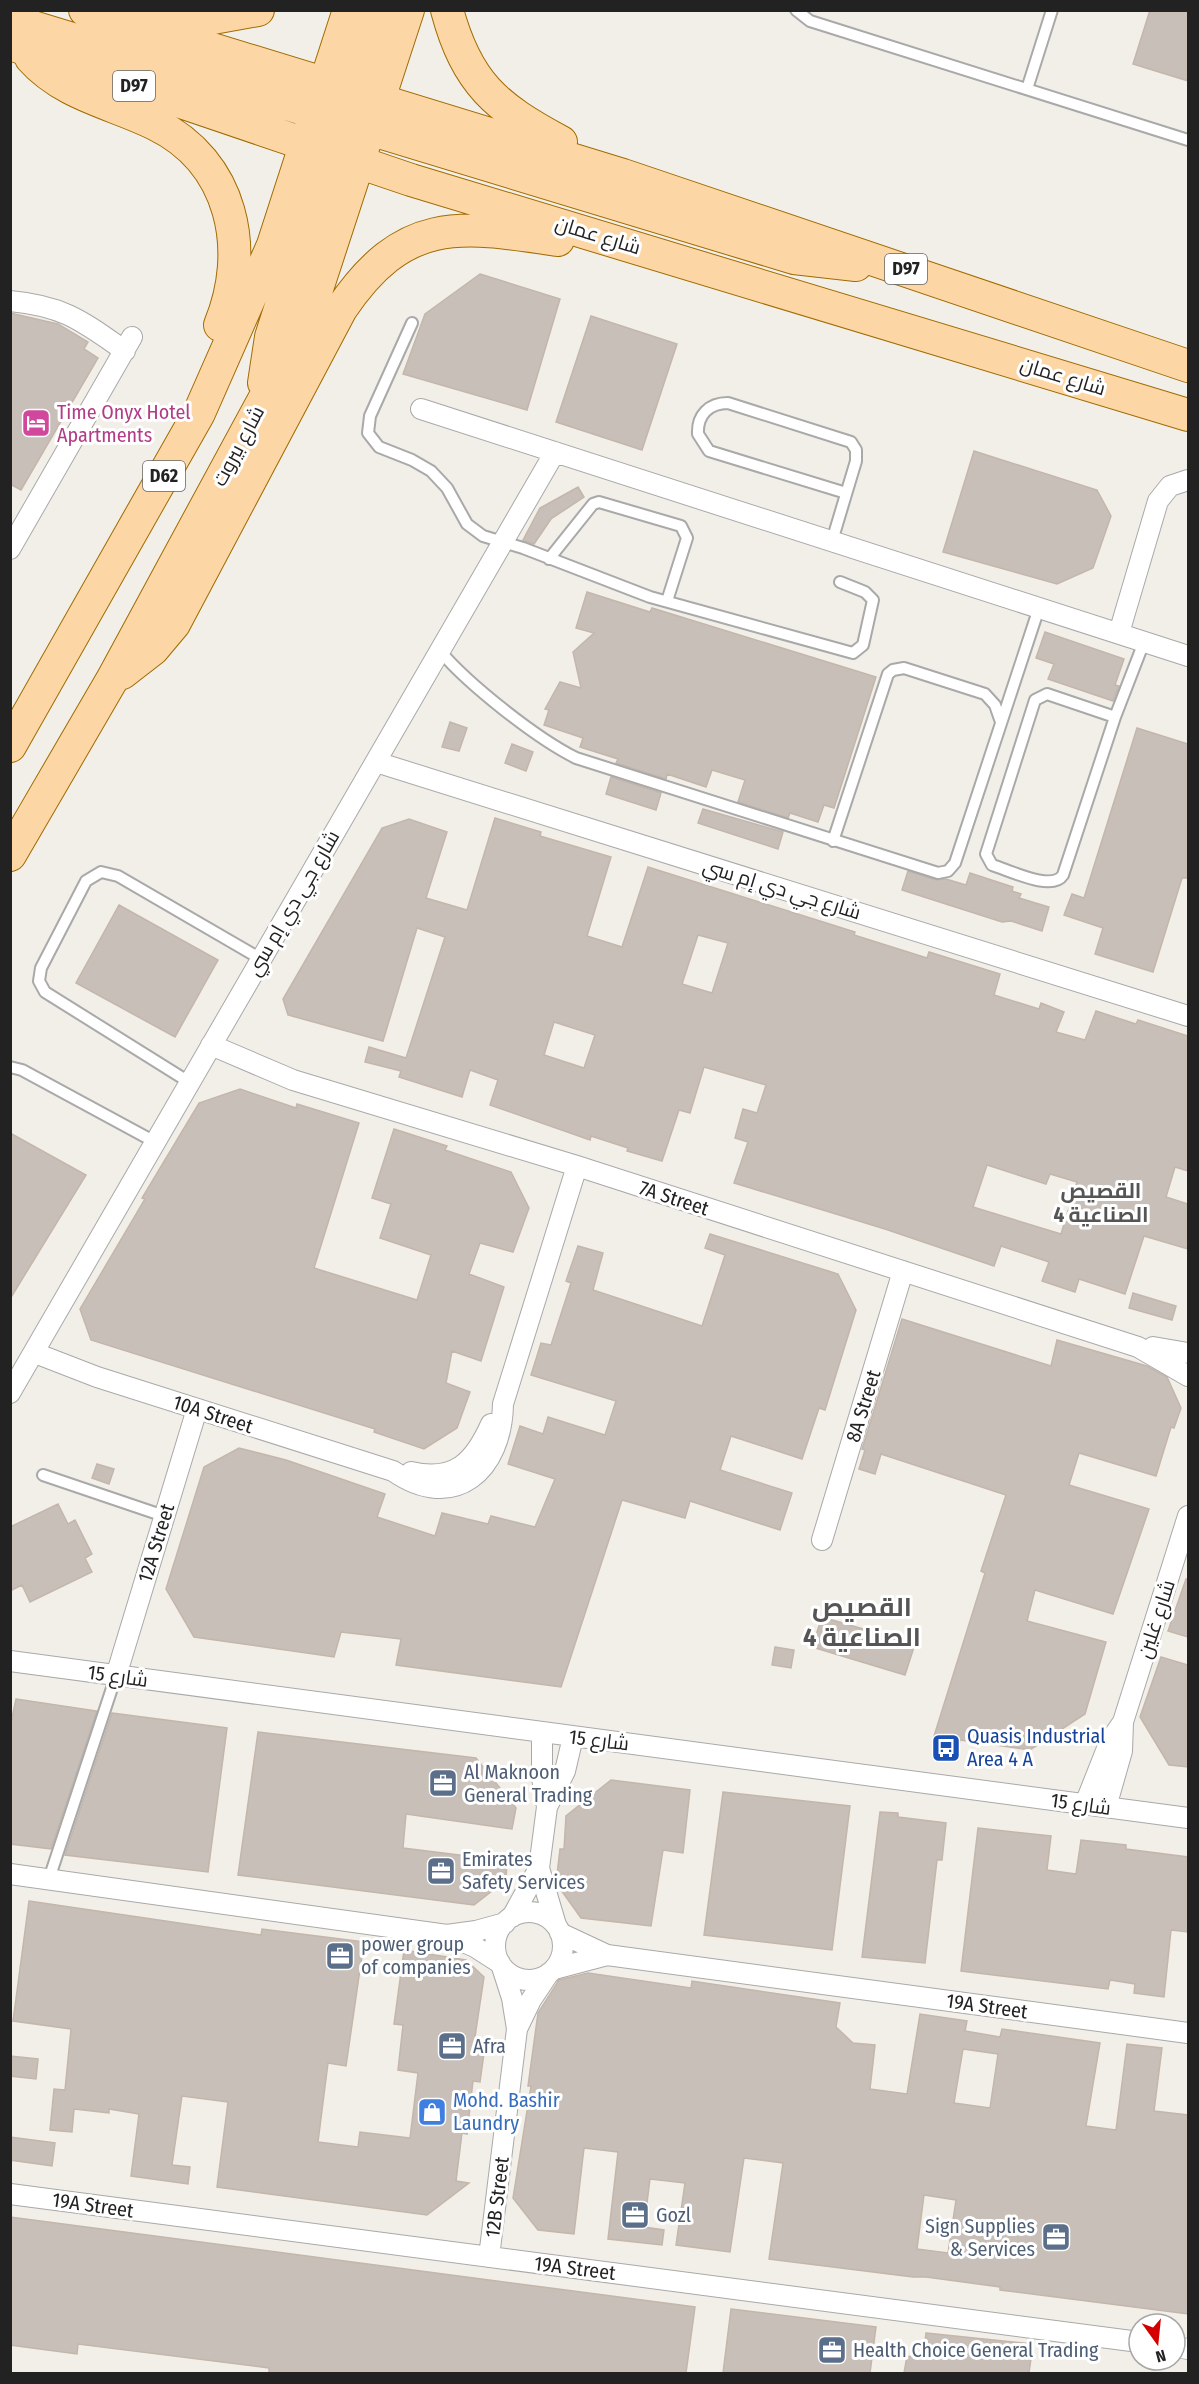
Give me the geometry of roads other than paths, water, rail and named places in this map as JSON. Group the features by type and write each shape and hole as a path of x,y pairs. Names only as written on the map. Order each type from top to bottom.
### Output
{"main road":[{"name":"D97","path":"85,10 623,175 1184,362"},
{"path":"162,10 213,18 258,10"},
{"path":"349,10 352,91"},
{"path":"332,153 376,10"},
{"path":"342,122 352,91 408,10"},
{"path":"447,10 453,35 466,62 475,78 494,99 519,119 623,175"},
{"path":"10,20 794,258 827,264 889,264"},
{"path":"16,46 67,88 140,117 175,136 204,164 216,180 231,220 236,265 231,298 203,369 200,413"},
{"name":"شارع عمان","path":"16,46 332,153 1188,415"},
{"name":"شارع بيروت","path":"10,855 113,678 264,398 271,337 332,153"},
{"name":"D62","path":"10,746 200,413 250,303 332,153"},
{"path":"113,678 147,654 174,624 341,309 358,284 375,266 406,244 438,234 467,229 590,244 621,242"}],"street":[{"path":"10,301 43,305 71,314 128,344 10,549"},
{"path":"421,409 1188,656"},
{"name":"شارع جي دي إم سي","path":"10,1393 555,452"},
{"path":"1119,633 1158,501 1170,486 1188,480"},
{"name":"شارع جي دي إم سي","path":"376,762 1188,1016"},
{"name":"7A Street","path":"211,1045 293,1080 577,1166 1138,1347"},
{"name":"10A Street","path":"34,1353 97,1377 393,1471 435,1475 463,1466 482,1445 493,1419 503,1404 577,1166"},
{"name":"8A Street","path":"822,1540 903,1271"},
{"path":"1138,1347 1188,1353"},
{"path":"1138,1347 1188,1376"},
{"name":"12A Street","path":"116,1676 197,1409"},
{"name":"شارع غلين","path":"1106,1807 1122,1751 1123,1722 1188,1516"},
{"name":"شارع 15","path":"10,1661 1188,1818"},
{"name":"شارع غلين","path":"1085,1804 1110,1741 1123,1722"},
{"path":"542,1733 542,1778 548,1807"},
{"path":"517,2029 512,1998 495,1947 496,1938 539,1868 548,1807 565,1771 573,1737"},
{"path":"517,2029 531,2000 552,1971 562,1952 558,1929 539,1868"},
{"path":"10,1874 447,1935 475,1947 525,1980 542,1977 552,1971 607,1955"},
{"path":"447,1935 476,1931 521,1913 540,1914 558,1929 607,1955"},
{"name":"19A Street","path":"607,1955 1188,2033"},
{"name":"12B Street","path":"489,2257 517,2029"},
{"name":"19A Street","path":"10,2194 1127,2340"}],"lane":[{"path":"796,10 810,21 1188,140"},
{"path":"1027,89 1052,10"},
{"path":"412,322 370,416 368,433 379,447 412,460 431,471 447,488 467,524 483,536 667,602 853,653 863,645 873,600 865,592 840,582"},
{"path":"832,541 857,456 854,445 847,439 728,403 714,405 702,414 698,434 709,451 846,493"},
{"path":"549,559 593,504 599,502 681,526 687,538 667,602"},
{"path":"440,651 453,666 545,741 576,758 938,873 948,871 955,863 1039,608"},
{"path":"1116,717 1047,694 1035,700 987,849 989,862 1050,883 1060,880 1144,642"},
{"path":"833,841 888,674 892,670 904,668 985,694 995,705 1002,723"},
{"path":"189,1082 45,992 41,987 41,968 86,881 101,872 118,876 261,959"},
{"path":"10,1067 22,1070 155,1142"},
{"path":"43,1475 164,1516"},
{"path":"49,1879 116,1676"}],"place":[{"name":"Time Onyx Hotel Apartments","path":"36,423"},
{"name":"Quasis Industrial Area 4 A","path":"946,1748"},
{"name":"Al Maknoon General Trading","path":"443,1783"},
{"name":"Emirates Safety Services","path":"441,1871"},
{"name":"power group of companies","path":"340,1956"},
{"name":"Afra","path":"452,2046"},
{"name":"Mohd. Bashir Laundry","path":"432,2112"},
{"name":"Gozl","path":"635,2215"},
{"name":"Sign Supplies & Services","path":"1056,2237"},
{"name":"Health Choice General Trading","path":"832,2350"}],"district":[{"name":"القصيص الصناعية 4","path":"1101,1203"},
{"name":"القصيص الصناعية 4","path":"862,1622"}]}
